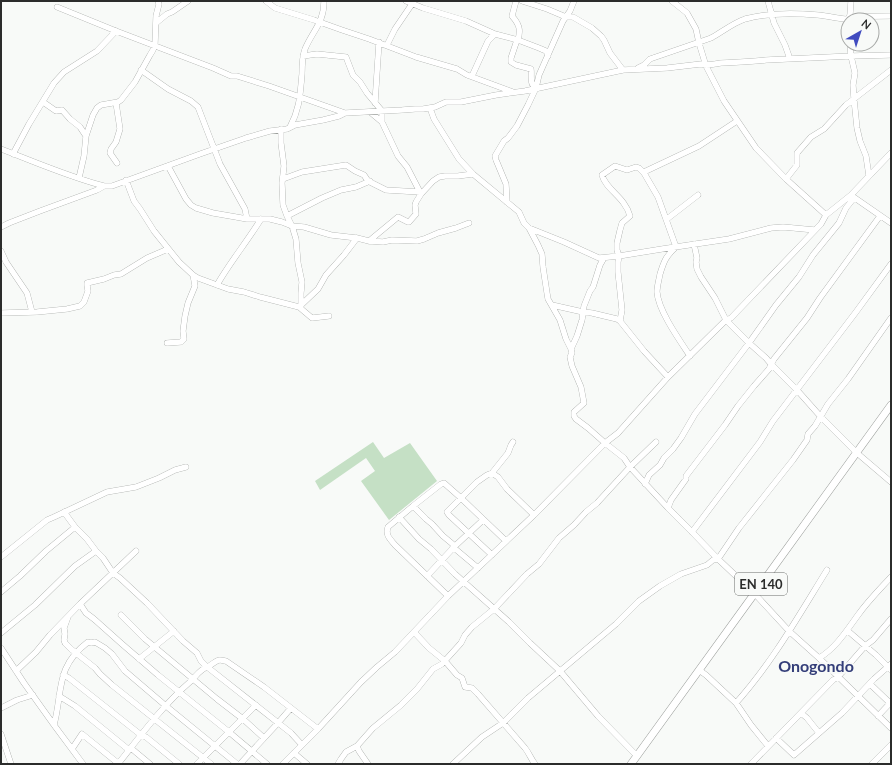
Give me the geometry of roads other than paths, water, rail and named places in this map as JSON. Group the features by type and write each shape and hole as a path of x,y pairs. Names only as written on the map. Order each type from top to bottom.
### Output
{"main road":[{"name":"EN 140","path":"631,764 891,405"}],"street":[{"path":"79,178 84,156 86,136 93,115 99,106 116,103 121,100 135,82 153,50 155,45 156,16 159,4 158,1"},
{"path":"156,24 167,14 188,1"},
{"path":"266,1 275,8 379,42 416,57 457,69 509,91 515,92"},
{"path":"290,127 297,112 300,98 303,56 308,42 320,22 324,11 324,1"},
{"path":"406,1 466,21 495,34 544,49 548,56"},
{"path":"516,1 512,16 519,26 520,33 511,62 531,70 531,82 536,88"},
{"path":"522,1 566,17 576,18 597,32 604,40 610,53 623,70"},
{"path":"507,202 506,184 495,156 504,141 517,126 528,105 536,88 539,76 574,1"},
{"path":"672,1 687,13 696,29 706,66 724,101 756,148 786,179 826,215"},
{"path":"768,1 771,14 790,59"},
{"path":"850,12 851,1"},
{"path":"386,45 412,4"},
{"path":"57,7 231,76 237,76 345,113 430,108 446,102 460,102 623,70 666,68 701,64 706,66 720,63 766,60 891,55"},
{"path":"634,69 642,67 650,59 699,43 719,34 744,19 771,14 818,15 840,20"},
{"path":"880,16 891,16"},
{"path":"14,154 29,124 54,84 64,72 97,51 116,31"},
{"path":"472,76 489,39 495,34"},
{"path":"376,103 379,42"},
{"path":"851,52 855,73 853,85 854,99 860,141 866,156 869,176"},
{"path":"303,56 317,54 346,57 353,75 382,111 382,122"},
{"path":"141,70 168,89 187,98 196,105 220,164 245,209 247,219"},
{"path":"786,179 797,164 797,153 811,137 824,129 843,108 891,70"},
{"path":"43,102 56,111 62,110 70,120 80,127 86,136"},
{"path":"116,103 120,129 116,142 110,153 117,163"},
{"path":"430,108 434,119 459,159 473,174 519,212 524,223 529,228 542,254 547,293 560,320 566,340 571,349"},
{"path":"370,112 382,122 398,156 407,167 421,193"},
{"path":"1,149 48,168 93,183 104,186 112,186 251,136 287,129 295,125 323,120 345,113"},
{"path":"644,173 699,146 737,121"},
{"path":"281,129 284,166 282,183 283,205 296,239 298,263 302,280 300,306"},
{"path":"645,484 649,475 660,465 681,438 694,414 749,343 776,305 799,277 813,255 839,222 853,196 869,176 891,153"},
{"path":"283,178 302,172 346,165 364,175 370,182 388,191 400,190 421,193"},
{"path":"168,166 186,199 191,205 213,213 247,219 270,219 331,235 383,242 398,240 424,240 438,233 469,223"},
{"path":"620,321 622,310 617,244 622,223 630,216 622,200 603,180 602,174 615,166 627,170 636,167 644,173 658,197 676,247"},
{"path":"369,241 398,217 409,222 416,214 415,205 421,193 433,181 444,176 473,174"},
{"path":"126,180 134,201 154,231 179,262 193,275 217,285 300,306 312,318 329,316"},
{"path":"287,216 341,190 370,182"},
{"path":"1,227 40,210 97,190 104,186"},
{"path":"667,219 698,195"},
{"path":"283,764 318,730 361,682 395,652 448,596 534,515 605,443 618,433 668,377 726,320 731,318 821,224 826,215 853,196"},
{"path":"853,196 891,224"},
{"path":"668,508 671,500 686,479 686,476 738,406 769,369 771,364 807,318 880,216"},
{"path":"217,285 230,263 261,219"},
{"path":"529,228 599,258 729,239 771,228 783,227 815,230"},
{"path":"300,306 318,289 326,275 344,255 356,238"},
{"path":"694,244 697,258 697,269 715,298 726,320 766,358 856,453 891,482"},
{"path":"676,247 668,254 662,266 657,285 657,293 664,314 690,356"},
{"path":"1,313 37,312 80,306 84,302 88,291 87,283 121,274 147,258 168,249"},
{"path":"1,251 6,262 27,294 30,300 32,312"},
{"path":"604,258 584,306 577,336 571,349 572,353 570,357 572,366 581,387 584,402 575,410 574,416 580,423 624,458 645,484 718,559 754,593 789,631 891,728"},
{"path":"692,532 891,264"},
{"path":"167,343 181,342 184,339 185,316 188,303 195,286 193,275"},
{"path":"552,305 617,319 668,377"},
{"path":"453,764 482,736 503,723 528,698 616,624 638,601 681,574 702,567 713,560 718,559 739,528 793,460 807,440 808,434 821,417 828,404 848,379 891,318"},
{"path":"492,554 447,512 477,482 492,472 508,453 513,442"},
{"path":"338,764 346,752 357,746 373,728 401,705 417,689 433,669 445,661 461,643 465,635 472,627 494,609 527,574 539,564 559,538 597,503 630,467 656,442"},
{"path":"1,557 47,520 107,492 136,487 175,470 186,467"},
{"path":"492,472 534,515"},
{"path":"448,596 388,537 386,531 388,527 444,483 506,541"},
{"path":"413,506 454,547 478,568"},
{"path":"64,512 75,527 103,558 113,573 148,603 197,653 201,661 206,666 291,733 302,746"},
{"path":"399,517 455,574 560,670 598,716 637,756"},
{"path":"427,576 468,533 483,520"},
{"path":"1,592 75,527"},
{"path":"1,633 35,605 75,566 96,551"},
{"path":"16,671 36,652 80,604 136,551"},
{"path":"736,703 751,686 789,631 827,570"},
{"path":"819,658 825,655 848,631 873,597 891,577"},
{"path":"80,604 86,613 158,676 253,751 267,764"},
{"path":"121,615 145,639 264,738"},
{"path":"68,617 64,628 64,640 71,649 95,668 112,685 211,764"},
{"path":"751,764 833,680 838,677 891,619"},
{"path":"139,659 174,631"},
{"path":"776,738 794,755 842,713 870,684 890,667 848,631"},
{"path":"414,632 462,678 466,687 472,688 525,748 535,764"},
{"path":"54,725 63,674 68,663 76,652 88,642 95,642 105,648 112,654 125,671 215,746 239,764 253,751 291,708"},
{"path":"1,648 83,764"},
{"path":"72,749 82,734 119,764 178,691 206,666 221,660 226,661 264,687 318,730"},
{"path":"699,670 736,703 768,746"},
{"path":"63,674 179,764"},
{"path":"870,684 890,703 878,716"},
{"path":"1,708 33,695"},
{"path":"59,696 75,706 129,750 132,749 150,764"},
{"path":"197,764 256,705"},
{"path":"801,713 819,733"},
{"path":"1,734 11,764"},
{"path":"872,764 891,745"},
{"path":"357,746 368,764"},
{"path":"294,753 307,764"}],"district":[{"name":"Onogondo","path":"816,666"}]}
